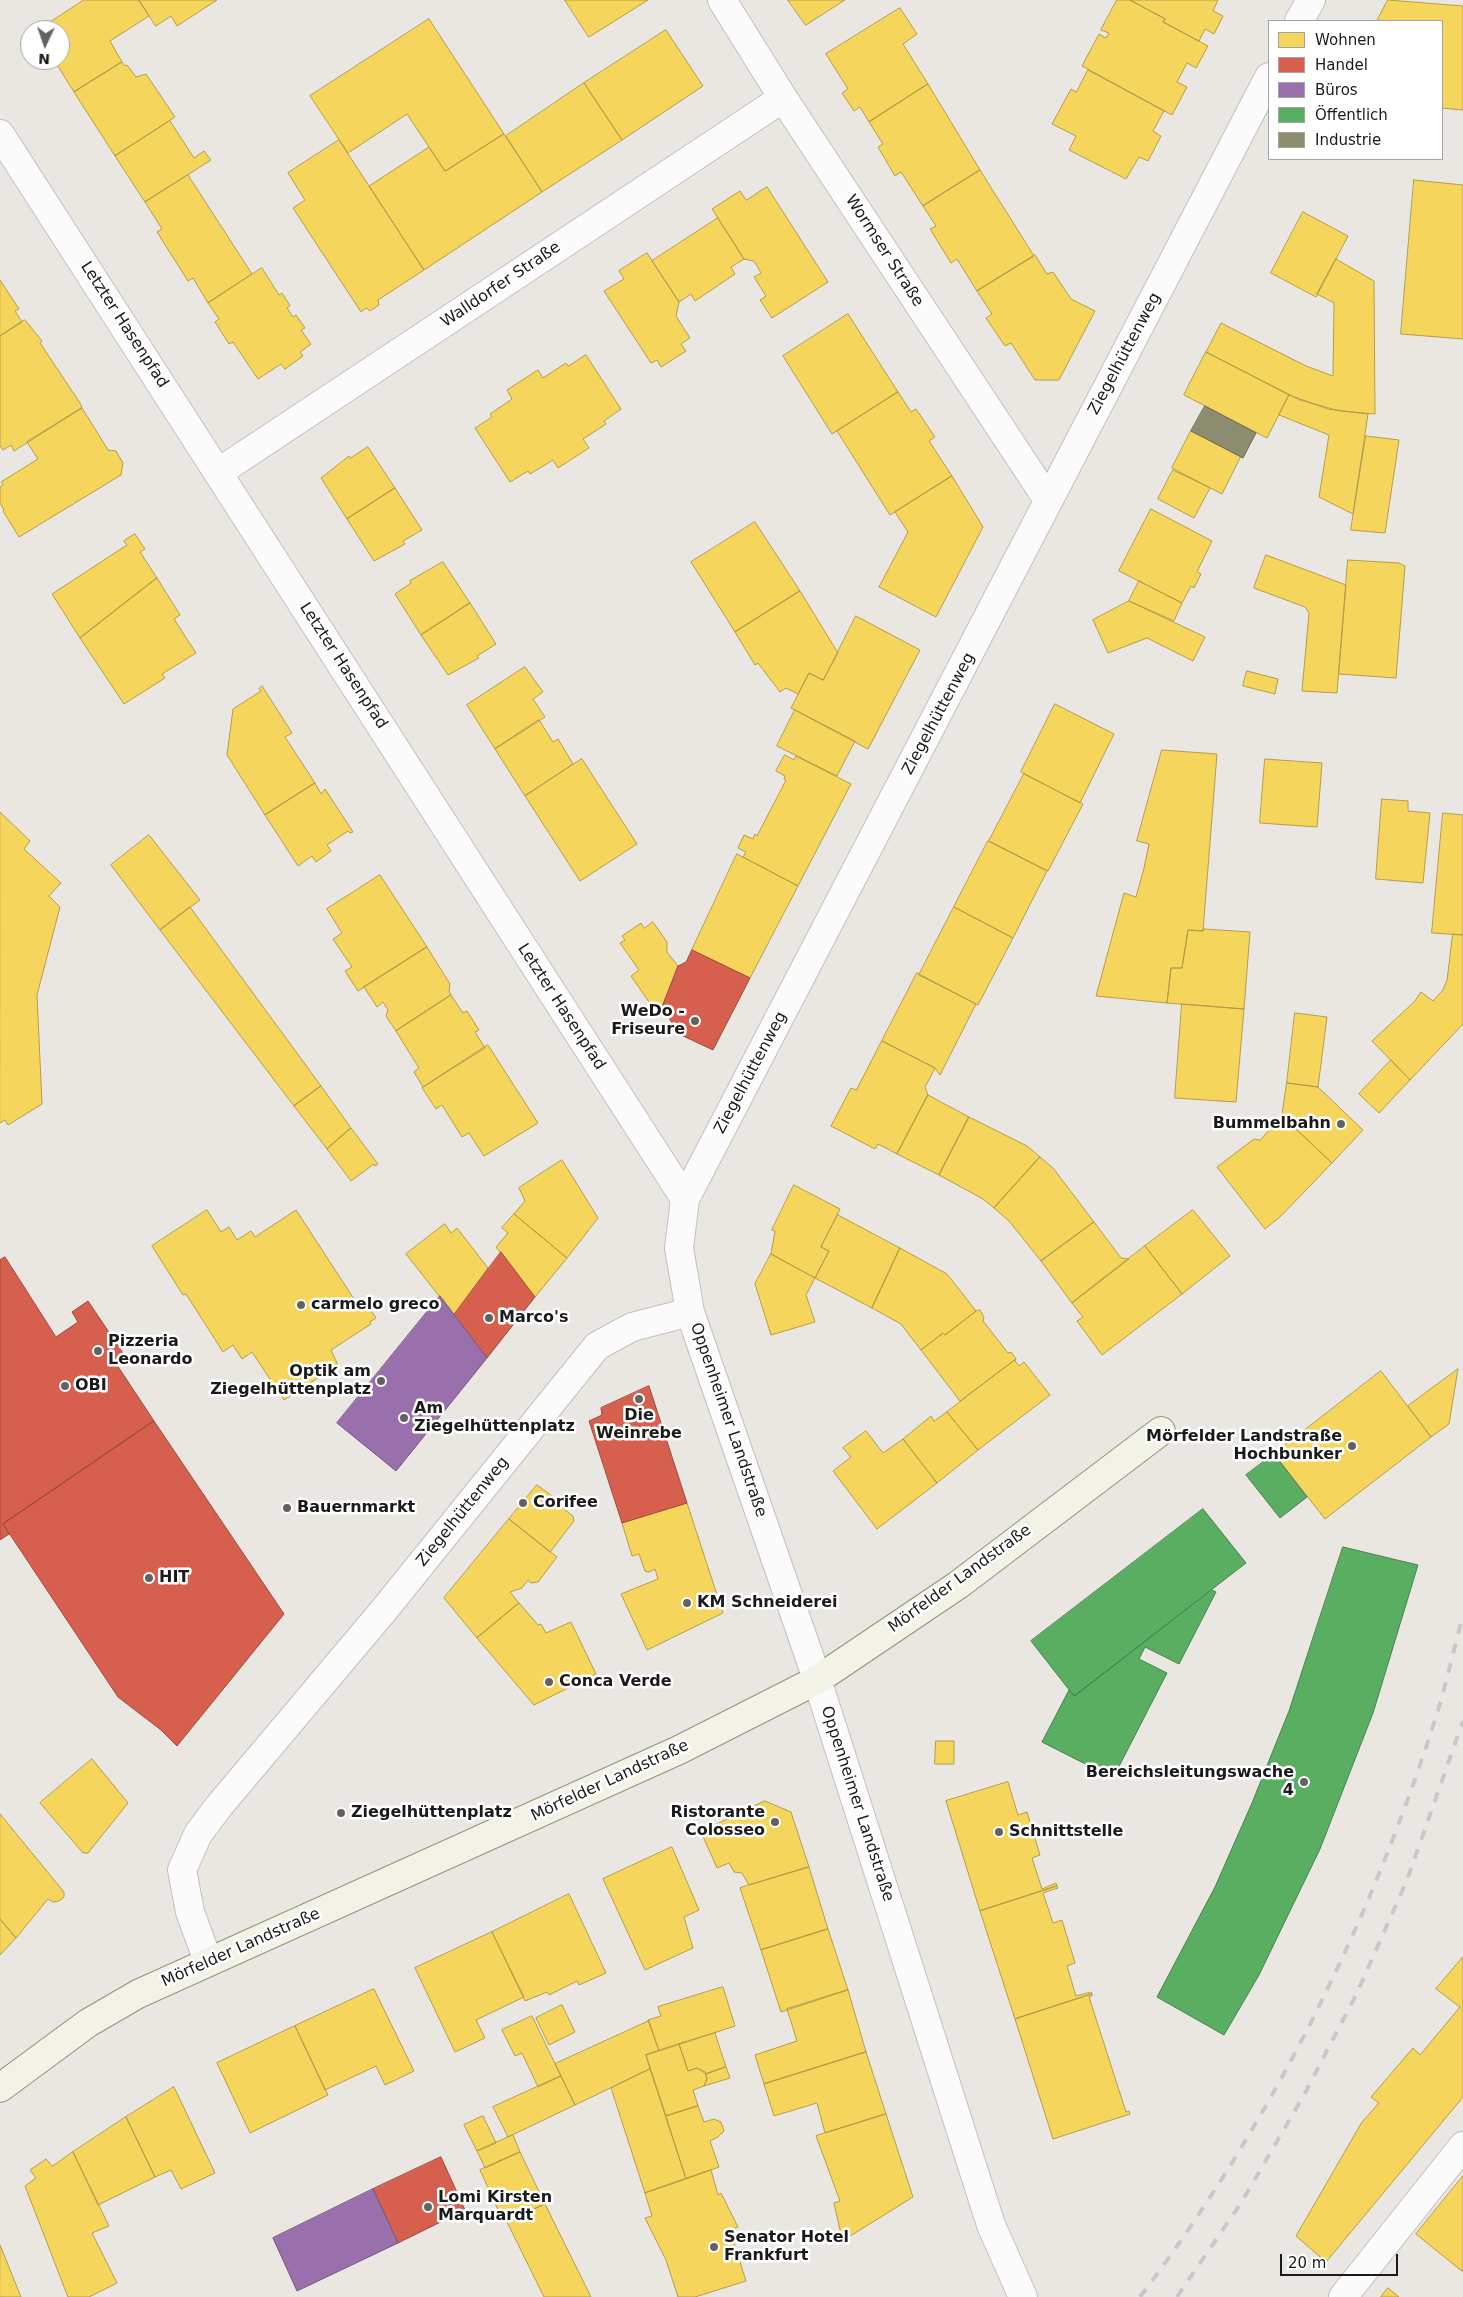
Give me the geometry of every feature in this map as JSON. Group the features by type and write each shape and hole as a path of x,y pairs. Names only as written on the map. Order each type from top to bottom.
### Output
{"main road":[{"name":"Mörfelder Landstraße","path":"0,2088 88,2023 138,1994 679,1750 817,1680 958,1585 1161,1431"}],"street":[{"name":"Wormser Straße","path":"722,0 783,98 1048,500"},
{"path":"1300,20 1311,0"},
{"name":"Ziegelhüttenweg","path":"208,1961 190,1912 182,1870 198,1834 219,1806 384,1610 597,1346 632,1327 690,1312 679,1248 685,1199 983,631 1048,500 1268,79"},
{"name":"Walldorfer Straße","path":"219,472 783,98"},
{"name":"Letzter Hasenpfad","path":"0,134 685,1199"},
{"name":"Oppenheimer Landstraße","path":"690,1312 817,1680 991,2225 1023,2297"},
{"path":"1343,2297 1463,2146"}],"building: Wohnen":[{"path":"84,0 139,0 149,16 110,41 122,62 74,92 60,70 70,70 70,20 53,20"},
{"path":"139,0 217,0 177,26 171,16 156,26"},
{"path":"565,0 648,0 589,37"},
{"path":"788,0 845,0 806,25"},
{"path":"1117,0 1130,0 1165,19 1163,22 1208,46 1196,68 1187,63 1177,82 1187,87 1172,115 1082,66 1099,34 1106,38 1109,33 1101,30"},
{"path":"1130,0 1218,0 1213,11 1223,16 1214,34 1205,29 1199,41 1163,22 1165,19"},
{"path":"1388,0 1463,6 1463,110 1443,108 1443,20 1378,20"},
{"path":"900,8 917,34 903,44 928,84 869,122 860,107 854,111 842,93 848,89 826,54"},
{"path":"429,19 504,134 445,171 407,114 348,153 310,96"},
{"path":"666,30 703,86 622,140 584,83"},
{"path":"122,62 125,66 127,65 136,77 146,74 175,117 115,156 74,92"},
{"path":"1088,70 1164,111 1153,131 1161,136 1148,161 1139,157 1126,179 1069,150 1076,136 1052,124 1071,89 1076,92"},
{"path":"584,83 622,140 542,192 506,136"},
{"path":"928,84 980,170 923,206 901,172 895,176 878,147 883,144 869,122"},
{"path":"170,121 194,158 204,151 211,160 145,202 115,156"},
{"path":"504,134 542,192 424,270 369,186 429,147 445,171"},
{"path":"339,140 424,270 378,300 379,305 370,311 366,308 361,312 293,208 305,200 288,173"},
{"path":"980,170 1034,256 977,291 957,259 951,263 930,229 936,226 923,206"},
{"path":"188,175 252,274 208,303 193,278 188,281 157,232 162,229 145,202"},
{"path":"1414,180 1463,185 1463,339 1401,334"},
{"path":"767,187 828,282 772,318 760,300 766,296 754,277 761,273 754,261 744,259 712,209 740,191 746,200"},
{"path":"1303,212 1348,236 1316,297 1271,273"},
{"path":"718,218 744,259 731,267 735,274 695,301 691,294 679,302 652,261"},
{"path":"647,253 679,302 676,316 690,338 681,344 686,351 661,367 657,360 651,363 604,291 624,279 619,271"},
{"path":"1035,255 1047,274 1053,272 1071,299 1095,311 1059,380 1035,380 1011,343 1005,346 986,318 992,314 977,291"},
{"path":"1336,259 1374,281 1375,414 1340,411 1300,400 1206,352 1221,323 1306,366 1333,376 1334,303 1317,294"},
{"path":"262,268 279,295 282,293 290,306 287,308 293,317 296,315 305,328 301,330 311,344 300,352 303,356 285,369 281,364 258,379 233,342 229,344 215,322 219,319 208,303"},
{"path":"0,280 19,309 15,311 22,322 0,336"},
{"path":"848,314 898,392 832,434 783,356"},
{"path":"25,320 42,341 40,343 82,408 14,451 11,445 3,450 0,446 0,336"},
{"path":"1206,352 1289,395 1267,438 1184,395"},
{"path":"586,355 621,409 604,421 606,424 583,439 589,448 558,468 553,460 530,474 528,471 510,482 475,428 492,417 490,414 512,399 507,390 538,370 543,378 566,363 568,366"},
{"path":"898,392 911,412 916,409 935,437 929,441 952,476 890,515 837,431"},
{"path":"1289,395 1328,409 1368,414 1353,514 1319,497 1329,435 1279,415"},
{"path":"82,408 108,450 116,451 123,463 121,475 19,537 0,503 0,487 3,485 1,482 38,459 27,442"},
{"path":"1191,431 1241,456 1222,494 1172,468"},
{"path":"1366,436 1399,440 1385,533 1351,530"},
{"path":"368,447 395,488 347,519 321,478 349,456 350,458"},
{"path":"1173,470 1210,488 1194,518 1158,499"},
{"path":"952,476 983,527 936,617 879,587 908,532 895,512"},
{"path":"395,488 422,530 403,541 405,544 374,561 347,519"},
{"path":"1151,509 1212,541 1197,572 1201,574 1194,588 1191,586 1182,603 1119,571"},
{"path":"755,522 800,591 735,632 691,562"},
{"path":"135,534 145,549 140,552 157,578 80,638 52,594 127,545 124,541"},
{"path":"1266,555 1346,585 1337,693 1302,691 1309,613 1305,607 1254,588"},
{"path":"1348,560 1399,563 1405,566 1396,678 1339,674"},
{"path":"443,562 470,603 421,635 395,594 411,583 410,581"},
{"path":"157,578 180,615 174,619 196,653 162,674 165,678 124,704 80,638"},
{"path":"1139,581 1182,603 1174,621 1129,601"},
{"path":"800,591 838,653 823,680 809,673 798,694 786,688 780,692 758,663 755,665 735,632"},
{"path":"1129,601 1205,637 1193,661 1147,638 1108,653 1093,620"},
{"path":"470,603 496,644 477,656 479,658 448,675 421,635"},
{"path":"856,616 920,650 868,749 791,708 809,673 823,680"},
{"path":"525,667 543,692 533,699 545,717 495,749 467,705"},
{"path":"1247,671 1278,679 1275,694 1243,686"},
{"path":"262,686 292,733 285,737 315,783 265,815 227,755 233,709 261,691 259,689"},
{"path":"1055,704 1114,734 1080,803 1021,772"},
{"path":"795,710 855,741 837,776 777,746"},
{"path":"539,720 553,742 558,739 573,764 525,796 495,749"},
{"path":"1162,750 1217,754 1203,931 1188,930 1182,968 1171,968 1167,1003 1096,996 1124,893 1136,897 1144,868 1149,844 1137,841"},
{"path":"785,755 794,760 796,756 851,784 798,886 743,857 746,852 738,848 744,835 753,839 755,834 757,836 786,780 784,779 785,776 776,771"},
{"path":"582,759 637,844 580,881 525,796"},
{"path":"1265,759 1322,763 1317,827 1260,823"},
{"path":"1024,774 1083,804 1048,871 989,841"},
{"path":"315,783 321,794 325,789 353,832 350,833 348,831 327,845 331,851 316,862 312,856 298,866 265,815"},
{"path":"1382,799 1408,801 1408,811 1430,813 1423,883 1376,879"},
{"path":"0,812 30,841 24,849 61,883 49,896 60,907 37,995 42,1104 8,1125 5,1120 0,1123"},
{"path":"1443,813 1463,815 1463,935 1432,933"},
{"path":"149,835 200,900 160,930 111,865"},
{"path":"988,841 1047,871 1013,938 954,907"},
{"path":"737,854 798,886 750,978 692,950"},
{"path":"380,875 427,947 358,991 345,971 352,967 333,939 342,933 327,909"},
{"path":"190,907 321,1086 294,1106 160,930"},
{"path":"954,907 1013,938 978,1005 919,975"},
{"path":"653,922 667,942 667,952 678,966 662,1007 656,1012 631,976 639,970 620,943 625,940 622,936 641,923 644,928"},
{"path":"1204,929 1250,932 1244,1009 1167,1003 1171,968 1182,968 1188,930 1203,931"},
{"path":"1453,934 1463,935 1463,1024 1410,1080 1372,1041 1414,1002 1421,992 1433,1001 1443,990 1447,980"},
{"path":"427,947 450,984 449,991 451,995 396,1031 386,1016 388,1010 383,1002 377,1007 364,987"},
{"path":"917,973 976,1004 940,1075 935,1068 882,1041"},
{"path":"451,995 463,1013 467,1011 479,1030 475,1032 485,1048 423,1087 414,1072 419,1068 396,1031"},
{"path":"1182,1004 1244,1009 1236,1102 1175,1098"},
{"path":"1295,1013 1327,1017 1318,1087 1287,1083"},
{"path":"882,1041 935,1068 925,1087 928,1095 897,1154 878,1144 875,1149 831,1126 851,1088 856,1090"},
{"path":"488,1045 538,1123 484,1156 469,1133 462,1137 442,1105 436,1109 422,1088"},
{"path":"1391,1060 1410,1080 1379,1113 1359,1094"},
{"path":"1287,1083 1318,1087 1363,1130 1332,1163 1282,1116"},
{"path":"321,1086 351,1128 327,1149 294,1106"},
{"path":"928,1095 969,1117 939,1175 897,1154"},
{"path":"1282,1116 1332,1163 1281,1216 1265,1229 1217,1167 1254,1139 1260,1140"},
{"path":"969,1117 1027,1146 1040,1157 994,1208 983,1199 939,1175"},
{"path":"351,1128 378,1164 375,1166 374,1164 351,1181 327,1149"},
{"path":"1040,1157 1053,1168 1094,1222 1041,1261 1009,1221 994,1208"},
{"path":"562,1160 598,1218 567,1258 514,1214 525,1201 519,1188"},
{"path":"794,1185 840,1209 821,1247 829,1251 815,1278 771,1254 775,1231 772,1230"},
{"path":"207,1210 221,1232 229,1227 237,1240 251,1231 255,1237 296,1210 356,1302 363,1298 376,1318 370,1322 371,1324 331,1350 338,1365 284,1400 252,1352 242,1359 233,1345 223,1352 186,1294 183,1295 152,1246"},
{"path":"1193,1210 1230,1256 1182,1294 1145,1246"},
{"path":"514,1214 567,1258 535,1297 496,1247 508,1233 502,1228"},
{"path":"838,1215 900,1248 872,1308 815,1278 829,1251 821,1247"},
{"path":"1094,1222 1121,1258 1129,1259 1072,1303 1041,1261"},
{"path":"445,1224 451,1233 457,1228 488,1268 454,1315 406,1254"},
{"path":"1145,1246 1182,1294 1102,1355 1077,1321 1083,1317 1072,1303"},
{"path":"900,1248 947,1274 976,1311 945,1335 943,1333 921,1350 901,1324 872,1308"},
{"path":"771,1254 815,1278 806,1295 815,1322 771,1335 755,1284"},
{"path":"980,1310 984,1317 983,1321 1008,1353 1011,1352 1016,1359 960,1401 921,1350 943,1333 945,1335 976,1311"},
{"path":"1016,1359 1015,1361 1019,1366 1024,1362 1050,1395 978,1450 947,1412"},
{"path":"1458,1369 1449,1424 1431,1437 1408,1406"},
{"name":"Mörfelder Landstraße Hochbunker","path":"1381,1371 1431,1437 1325,1519 1274,1454"},
{"path":"947,1412 978,1450 937,1483 903,1439 931,1416 934,1421"},
{"path":"866,1431 883,1453 903,1439 937,1483 877,1529 833,1471 851,1457 843,1448"},
{"path":"537,1485 559,1501 557,1504 573,1516 574,1521 550,1552 509,1519"},
{"path":"687,1503 723,1613 647,1650 621,1594 658,1579 655,1569 649,1572 645,1571 639,1554 632,1556 622,1523"},
{"path":"509,1519 557,1557 538,1582 531,1583 528,1580 522,1588 510,1592 519,1603 477,1638 444,1598"},
{"path":"519,1603 538,1625 541,1624 546,1633 571,1622 596,1674 534,1705 477,1638"},
{"path":"936,1741 954,1741 954,1764 935,1764"},
{"path":"92,1759 128,1803 88,1853 83,1853 40,1803"},
{"path":"1008,1782 1018,1815 1027,1812 1040,1855 1032,1858 1042,1889 1056,1883 1057,1886 980,1911 946,1801"},
{"path":"765,1801 791,1812 809,1867 749,1885 742,1873 734,1872 729,1863 717,1868 701,1832"},
{"path":"0,1814 64,1892 64,1897 59,1901 53,1902 48,1899 16,1938 0,1919"},
{"path":"672,1847 699,1910 684,1917 693,1948 645,1970 603,1879"},
{"path":"809,1867 828,1929 761,1950 740,1888"},
{"path":"1057,1886 1058,1888 1043,1893 1053,1923 1062,1920 1075,1963 1067,1966 1076,1996 1091,1992 1092,1994 1015,2019 980,1911"},
{"path":"569,1894 606,1973 579,1985 577,1981 549,1995 547,1992 525,2001 492,1932"},
{"path":"0,1919 16,1938 0,1955"},
{"path":"828,1929 848,1990 781,2012 761,1950"},
{"path":"492,1932 524,1997 476,2020 485,2038 455,2052 415,1968"},
{"path":"1463,1957 1463,2097 1326,2262 1296,2236 1362,2122 1379,2103 1371,2097 1413,2048 1420,2055 1460,2007 1436,1989"},
{"path":"723,1987 735,2026 659,2051 648,2020 661,2016 658,2007"},
{"path":"374,1989 414,2071 385,2085 376,2066 325,2090 295,2026"},
{"path":"848,1990 866,2052 764,2084 755,2055 797,2041 787,2009"},
{"path":"1092,1994 1089,1997 1126,2112 1129,2111 1130,2114 1053,2139 1015,2019"},
{"path":"562,2005 575,2032 549,2045 536,2018"},
{"path":"532,2016 561,2076 538,2087 522,2053 515,2056 502,2030"},
{"path":"649,2021 659,2051 646,2055 650,2069 575,2105 555,2064"},
{"path":"295,2026 328,2095 250,2133 217,2063"},
{"path":"715,2033 726,2067 706,2074 697,2068 688,2071 679,2044"},
{"path":"679,2044 688,2071 697,2068 705,2072 707,2079 704,2086 693,2090 698,2106 666,2116 646,2055"},
{"path":"866,2052 886,2114 825,2133 817,2103 774,2116 764,2084"},
{"path":"726,2067 730,2078 704,2086 707,2079 706,2074"},
{"path":"650,2069 686,2179 645,2193 611,2088"},
{"path":"561,2076 575,2105 508,2137 493,2107"},
{"path":"174,2087 215,2173 181,2189 171,2170 155,2177 126,2117"},
{"path":"698,2106 704,2122 714,2119 721,2122 724,2131 710,2141 719,2167 686,2179 666,2116"},
{"path":"886,2114 913,2197 852,2235 842,2239 834,2203 840,2201 816,2136"},
{"path":"483,2116 496,2143 477,2151 464,2125"},
{"path":"126,2117 155,2177 98,2205 73,2152"},
{"path":"513,2135 520,2152 485,2168 477,2151"},
{"path":"73,2152 109,2226 92,2233 117,2283 89,2297 68,2297 25,2186 36,2178 30,2170 46,2159 52,2166"},
{"path":"520,2152 545,2204 507,2222 504,2210 499,2212 480,2170"},
{"path":"711,2170 718,2195 721,2193 738,2227 730,2230 746,2281 695,2297 678,2297 666,2260 645,2218 652,2216 645,2193"},
{"path":"1463,2176 1463,2272 1416,2234"},
{"path":"545,2204 591,2297 544,2297 507,2222"},
{"path":"0,2245 21,2297 0,2297"},
{"path":"1388,2288 1399,2297 1381,2297"}],"building: Handel":[{"path":"692,950 750,978 713,1050 679,1034 662,1007 678,966 686,962"},
{"path":"501,1252 535,1297 487,1358 454,1315"},
{"name":"OBI","path":"5,1257 56,1337 78,1322 72,1312 88,1301 127,1359 117,1365 154,1421 3,1524 9,1534 0,1540 0,1260"},
{"path":"649,1386 687,1503 622,1523 589,1421 602,1415 601,1408"},
{"name":"HIT","path":"154,1421 284,1614 177,1746 161,1730 118,1697 3,1524"},
{"path":"441,2157 465,2210 398,2243 373,2189"}],"building: Büros":[{"path":"440,1296 487,1358 396,1471 337,1423"},
{"path":"373,2189 398,2243 297,2291 273,2238"}],"building: Öffentlich":[{"path":"1274,1454 1307,1497 1280,1518 1246,1475"},
{"path":"1203,1509 1246,1563 1074,1696 1031,1641"},
{"name":"Bereichsleitungswache 4","path":"1343,1547 1418,1565 1373,1713 1320,1849 1259,1975 1224,2035 1157,1997 1215,1887 1252,1803 1289,1711"},
{"path":"1212,1590 1216,1592 1179,1664 1145,1647 1139,1659 1167,1673 1113,1778 1042,1742 1069,1690 1074,1696"}],"building: Industrie":[{"path":"1205,406 1256,433 1243,458 1191,431"}],"railway":[{"path":"1140,2297 1187,2232 1231,2164 1272,2095 1310,2024 1345,1951 1378,1877 1407,1802 1437,1712 1463,1616"},
{"path":"1177,2297 1241,2203 1304,2095 1357,1993 1407,1880 1463,1721"}],"place":[{"name":"WeDo - Friseure","path":"695,1021"},
{"name":"Bummelbahn","path":"1341,1124"},
{"name":"carmelo greco","path":"301,1305"},
{"name":"Marco's","path":"489,1318"},
{"name":"Pizzeria Leonardo","path":"98,1351"},
{"name":"Optik am Ziegelhüttenplatz","path":"381,1381"},
{"name":"OBI","path":"65,1386"},
{"name":"Die Weinrebe","path":"639,1399"},
{"name":"Am Ziegelhüttenplatz","path":"404,1418"},
{"name":"Mörfelder Landstraße Hochbunker","path":"1352,1446"},
{"name":"Corifee","path":"523,1503"},
{"name":"Bauernmarkt","path":"287,1508"},
{"name":"HIT","path":"149,1578"},
{"name":"KM Schneiderei","path":"687,1603"},
{"name":"Conca Verde","path":"549,1682"},
{"name":"Bereichsleitungswache 4","path":"1304,1782"},
{"name":"Ziegelhüttenplatz","path":"341,1813"},
{"name":"Ristorante Colosseo","path":"775,1822"},
{"name":"Schnittstelle","path":"999,1832"},
{"name":"Lomi Kirsten Marquardt","path":"428,2207"},
{"name":"Senator Hotel Frankfurt","path":"714,2247"}]}
